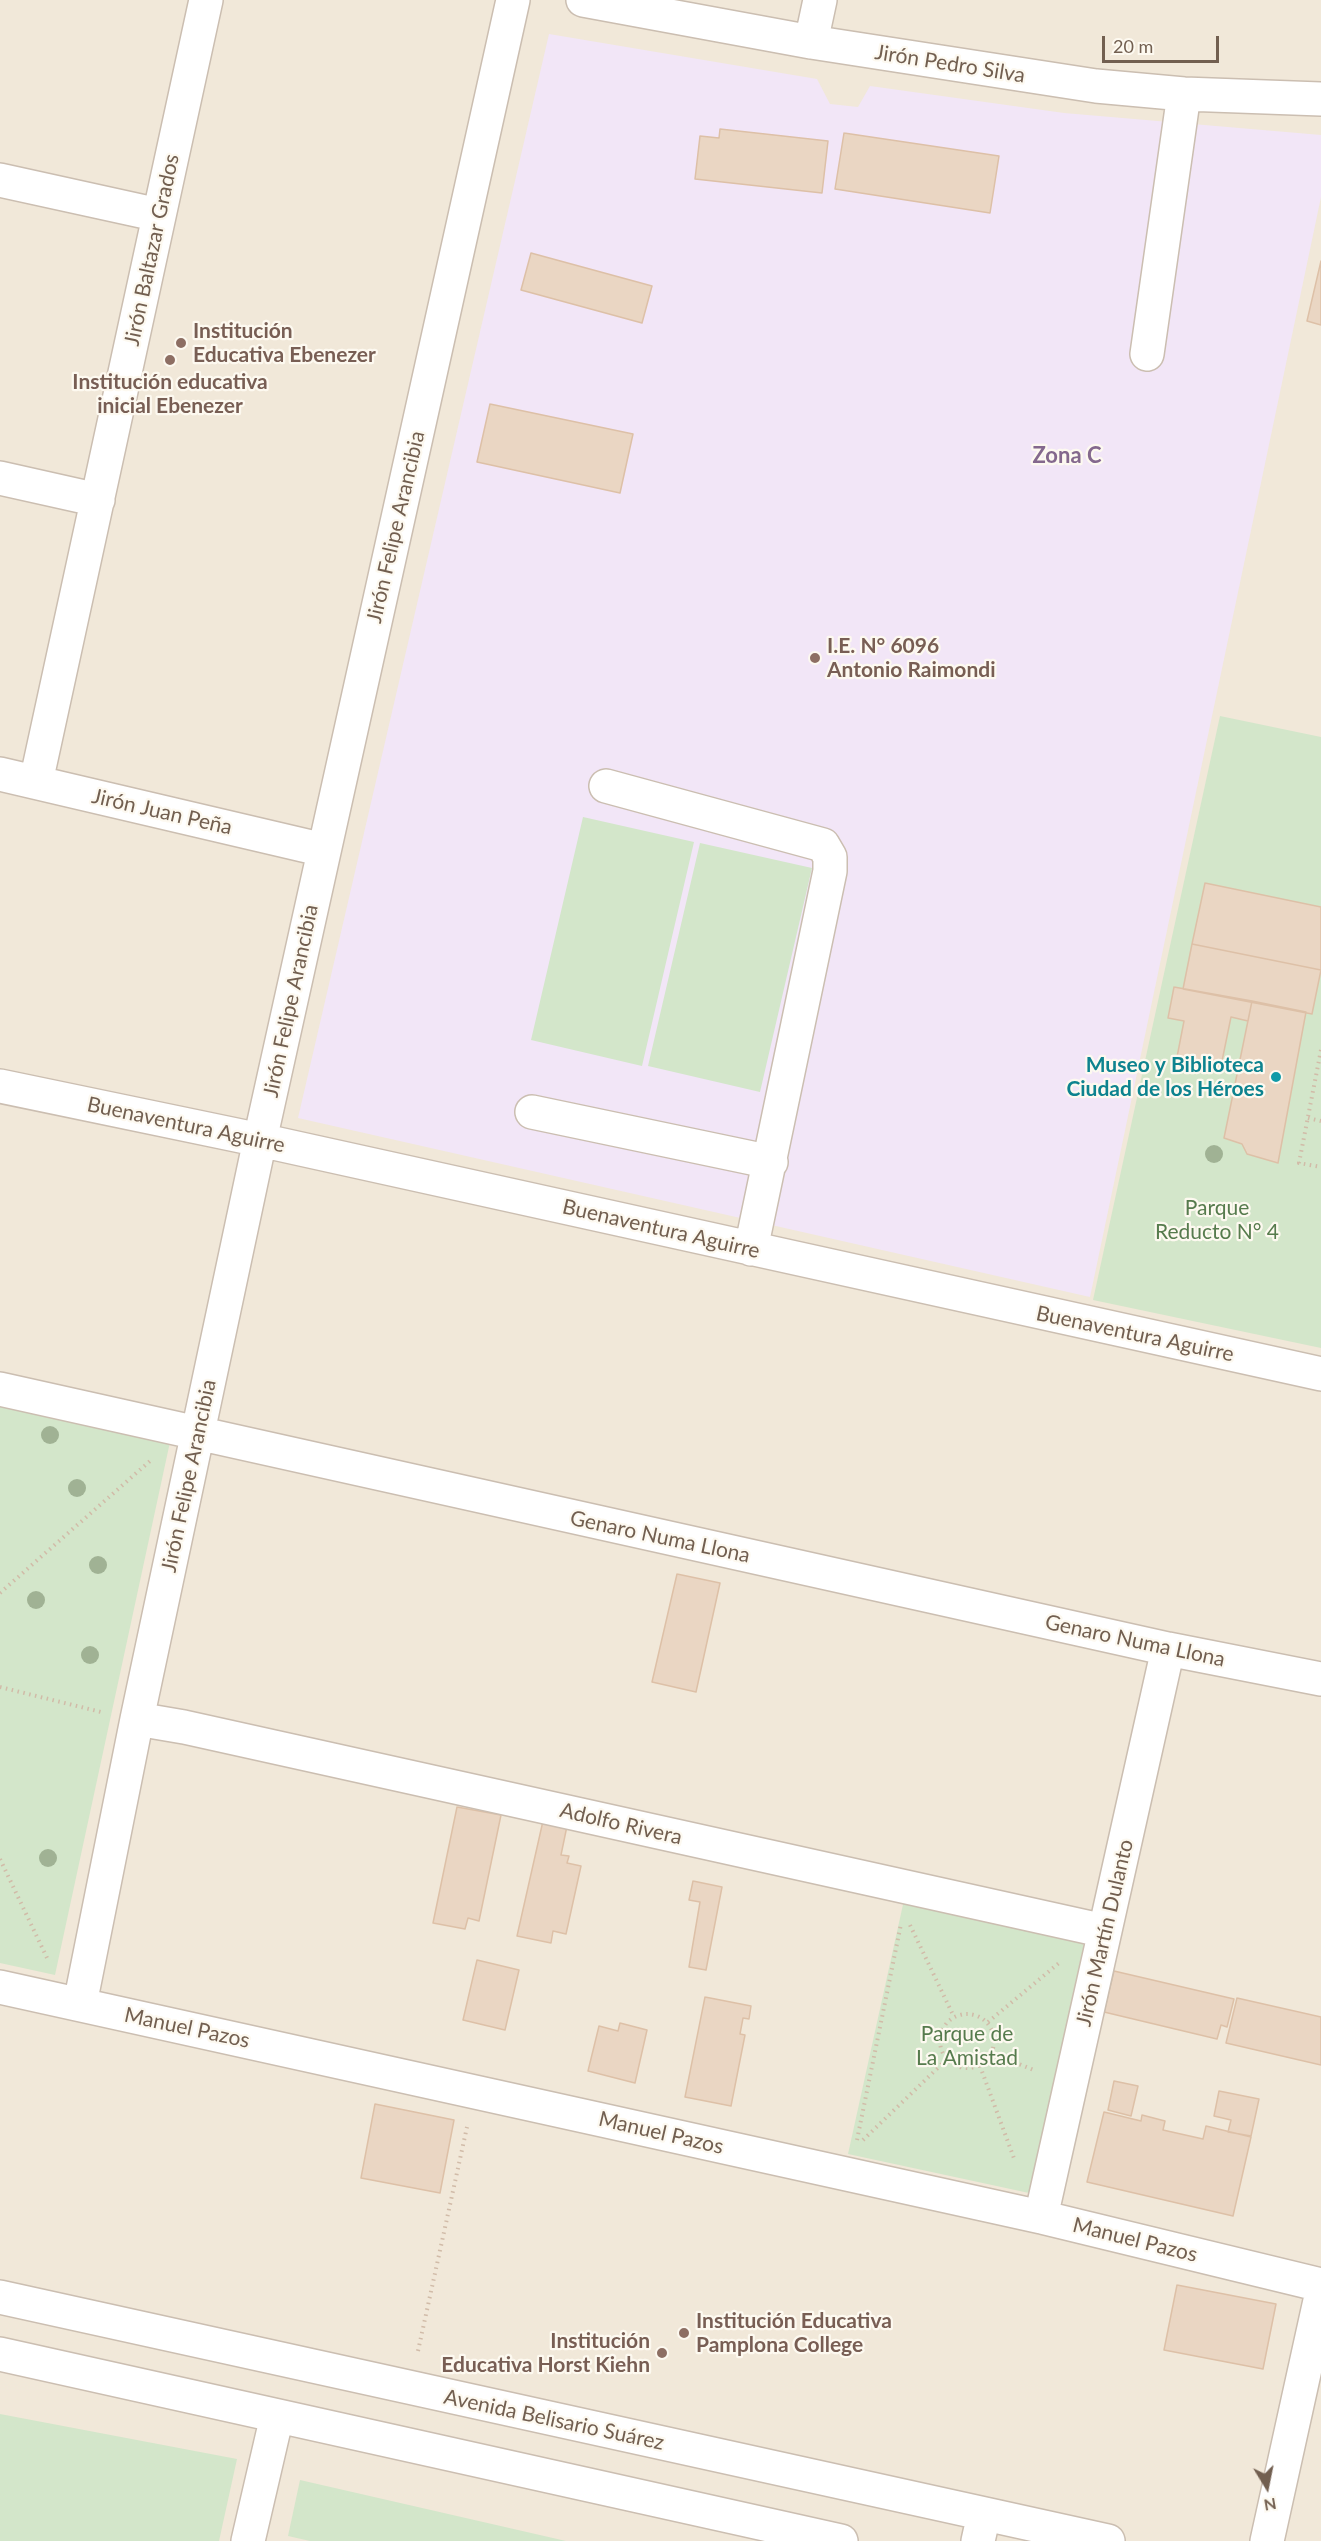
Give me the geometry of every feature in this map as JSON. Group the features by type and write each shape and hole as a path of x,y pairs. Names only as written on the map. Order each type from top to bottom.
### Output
{"street":[{"name":"Jirón Baltazar Grados","path":"36,782 206,0"},
{"name":"Jirón Felipe Arancibia","path":"80,2004 137,1719 260,1140 513,0"},
{"name":"Jirón Pedro Silva","path":"583,0 811,42 1096,86 1184,94 1321,99"},
{"path":"811,42 820,0"},
{"path":"1147,354 1184,94"},
{"path":"0,180 159,215"},
{"path":"0,478 98,500"},
{"name":"Jirón Juan Peña","path":"0,774 324,850"},
{"path":"606,786 823,845 831,856 830,871 771,1162 751,1249"},
{"name":"Buenaventura Aguirre","path":"0,1086 260,1140 1321,1374"},
{"path":"532,1112 771,1162"},
{"name":"Genaro Numa Llona","path":"0,1389 197,1435 1168,1649 1321,1679"},
{"name":"Jirón Martín Dulanto","path":"1041,2217 1168,1649"},
{"name":"Adolfo Rivera","path":"137,1719 207,1732 906,1900 1105,1931"},
{"name":"Manuel Pazos","path":"0,1987 1041,2217 1321,2285"},
{"path":"1267,2541 1321,2296"},
{"name":"Avenida Belisario Suárez","path":"0,2297 410,2388 981,2528 1108,2541"},
{"path":"0,2354 841,2541"},
{"path":"248,2541 277,2416"}],"path":[{"path":"1321,1050 1299,1163 1321,1167"},
{"path":"1308,1118 1321,1121"},
{"path":"0,1593 166,1448 197,1435"},
{"path":"0,1687 137,1719"},
{"path":"0,1859 53,1969 80,2004"},
{"path":"906,1900 954,2017"},
{"path":"906,1900 855,2147 946,2060"},
{"path":"988,2022 1076,1949 1105,1931"},
{"path":"965,2013 978,2016 988,2022 994,2033 995,2045 990,2057 980,2066 969,2069 956,2067 946,2060 940,2049 940,2037 944,2025 954,2017 965,2013"},
{"path":"992,2052 1039,2072"},
{"path":"980,2066 1016,2163"},
{"path":"410,2388 475,2091"}],"shaded area":[{"path":"0,0 1321,0 1321,2541 0,2541"},
{"name":"I.E. N° 6096 Antonio Raimondi","path":"549,34 817,79 830,104 858,107 870,86 1064,113 1321,135 1321,197 1090,1297 298,1118"}],"green space":[{"name":"Parque Reducto N° 4","path":"1220,716 1321,737 1321,1348 1093,1300"},
{"path":"583,817 694,842 642,1066 531,1040"},
{"path":"700,843 812,868 760,1092 648,1066"},
{"path":"0,1406 170,1442 55,1975 0,1963"},
{"name":"Parque de La Amistad","path":"904,1900 1085,1939 1029,2193 848,2154"},
{"path":"0,2414 237,2459 219,2541 0,2541"},
{"path":"300,2480 566,2541 310,2541 288,2536"}],"building":[{"path":"720,129 828,141 822,193 695,179 700,136 719,138"},
{"path":"844,133 999,156 990,213 835,189"},
{"path":"531,253 652,286 642,323 521,290"},
{"path":"1321,261 1321,325 1307,321"},
{"path":"490,404 633,434 620,493 477,462"},
{"path":"1205,883 1321,907 1321,970 1192,944"},
{"path":"1192,944 1321,970 1312,1014 1183,989"},
{"path":"1174,987 1252,1001 1248,1021 1231,1017 1221,1066 1177,1057 1184,1021 1168,1018"},
{"path":"1252,1001 1306,1012 1278,1163 1247,1154 1242,1144 1224,1138"},
{"path":"677,1574 720,1583 696,1692 652,1682"},
{"path":"457,1807 501,1815 479,1921 468,1918 465,1929 433,1923"},
{"path":"543,1821 567,1826 561,1855 569,1856 567,1863 581,1866 566,1934 553,1931 551,1943 517,1936"},
{"path":"693,1881 722,1887 706,1970 689,1967 700,1902 689,1900"},
{"path":"477,1960 519,1970 505,2030 463,2020"},
{"path":"1114,1971 1234,1999 1227,2027 1221,2025 1217,2039 1104,2012"},
{"path":"705,1997 751,2006 749,2019 743,2018 740,2034 745,2035 731,2106 685,2097"},
{"path":"1237,1998 1321,2017 1321,2065 1226,2043"},
{"path":"620,2023 647,2030 635,2083 588,2071 599,2026 618,2031"},
{"path":"1114,2081 1138,2086 1131,2116 1108,2110"},
{"path":"1219,2091 1259,2099 1251,2136 1228,2132 1231,2120 1214,2116"},
{"path":"375,2104 454,2120 440,2193 361,2178"},
{"path":"1104,2112 1141,2121 1142,2115 1165,2121 1163,2130 1203,2139 1206,2126 1251,2137 1233,2216 1087,2182"},
{"path":"1177,2285 1276,2304 1263,2369 1164,2350"}],"place":[{"name":"Institución Educativa Ebenezer","path":"181,343"},
{"name":"Institución educativa inicial Ebenezer","path":"170,360"},
{"name":"I.E. N° 6096 Antonio Raimondi","path":"815,658"},
{"name":"Museo y Biblioteca Ciudad de los Héroes","path":"1276,1077"},
{"name":"Institución Educativa Pamplona College","path":"684,2333"},
{"name":"Institución Educativa Horst Kiehn","path":"662,2353"}],"district":[{"name":"Zona C","path":"1067,456"}]}
